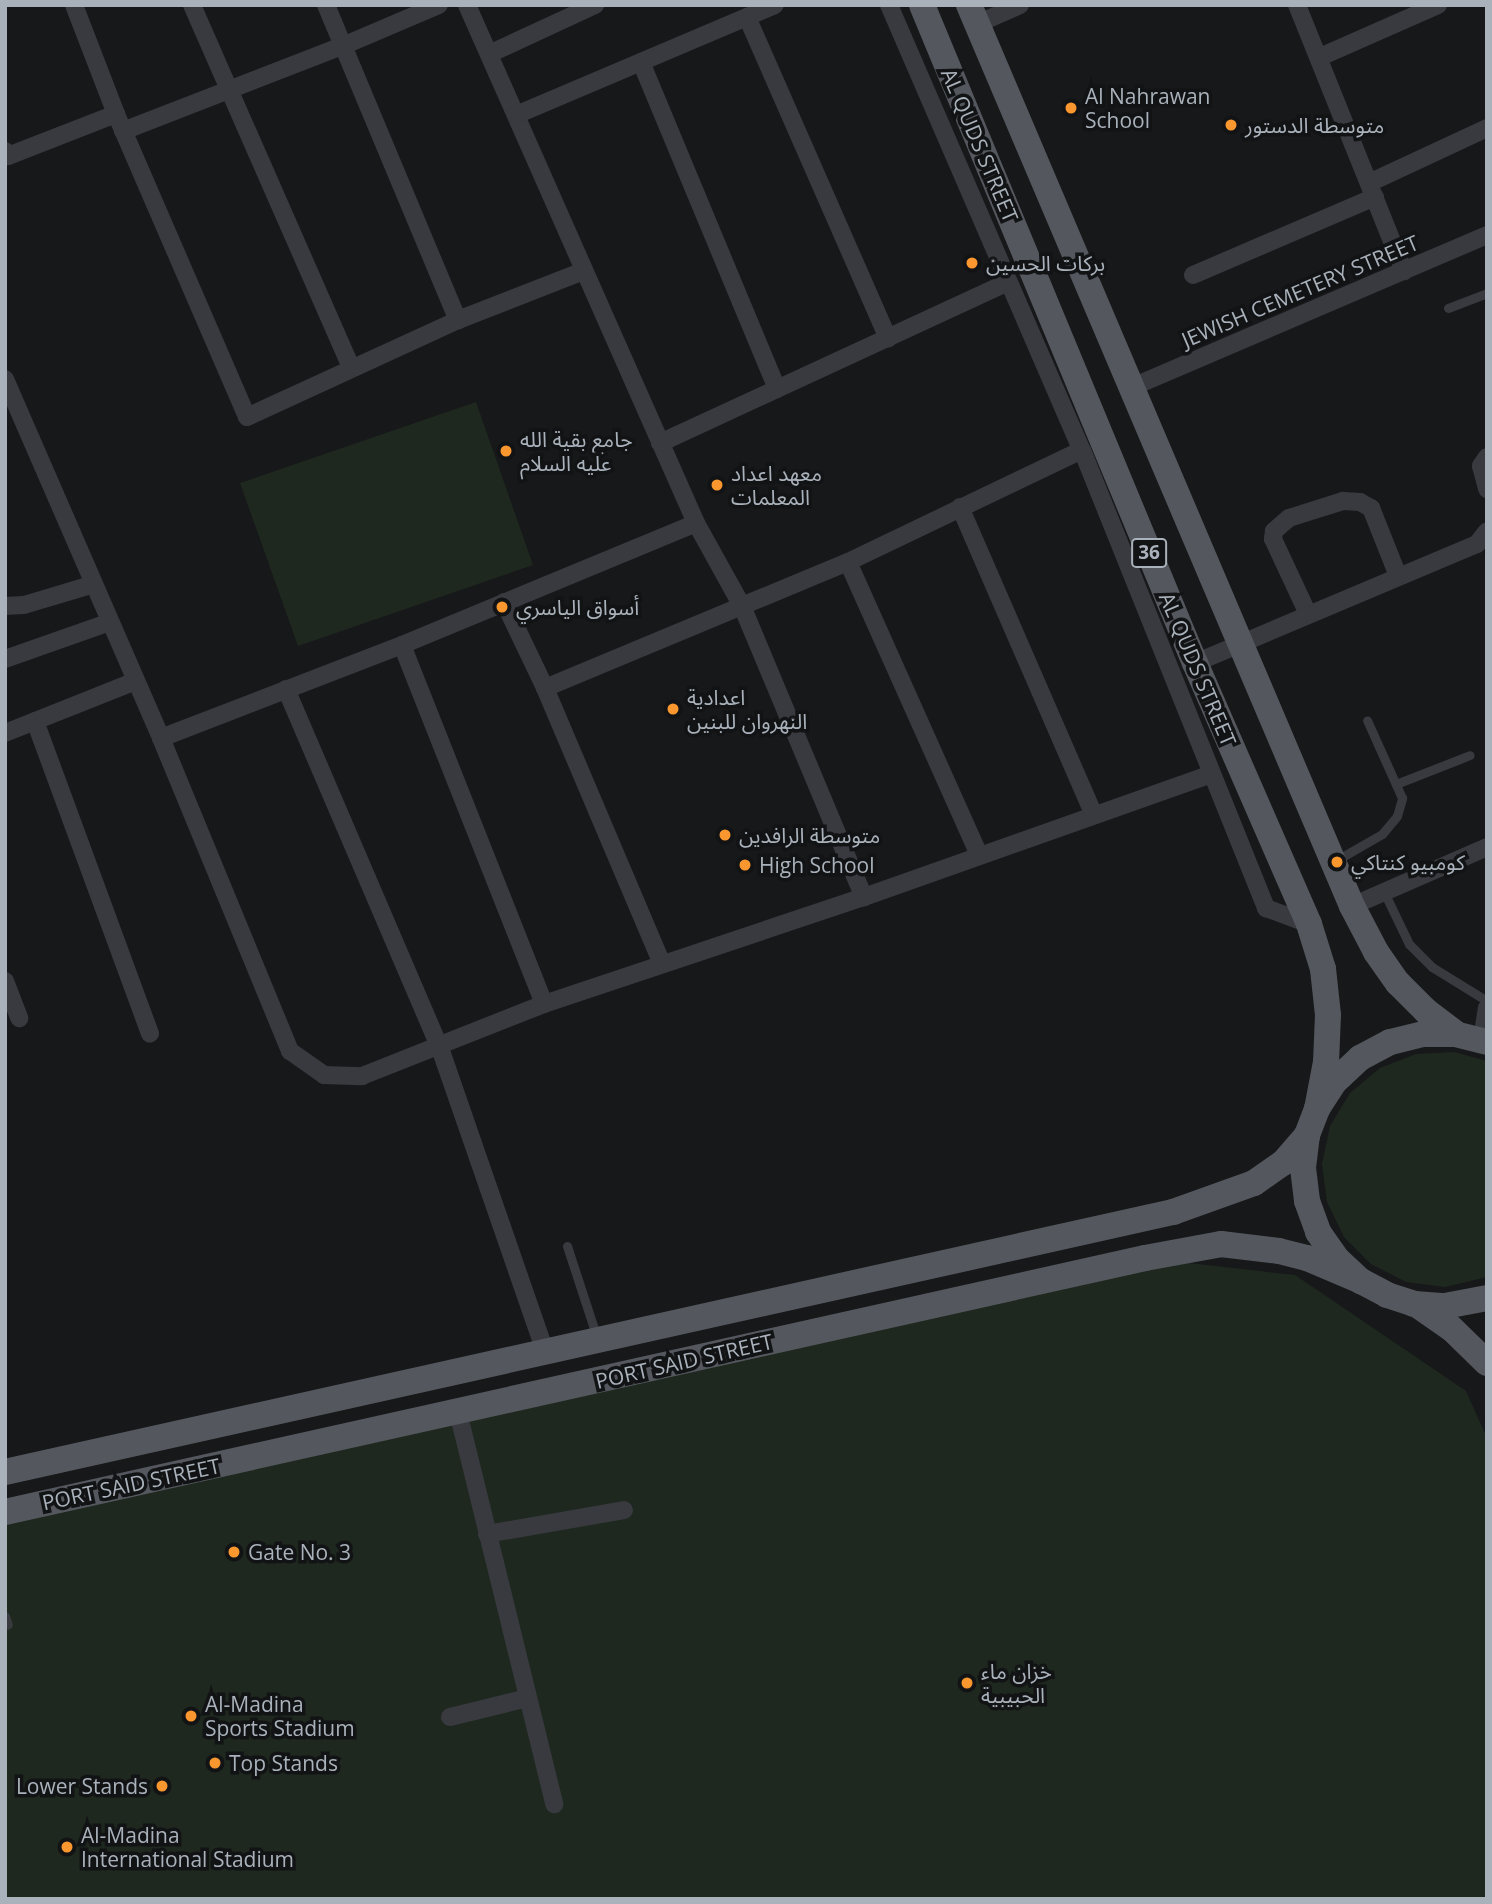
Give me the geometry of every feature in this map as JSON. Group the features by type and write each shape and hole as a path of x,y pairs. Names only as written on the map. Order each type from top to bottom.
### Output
{"main road":[{"name":"AL QUDS STREET","path":"922,5 1195,663 1309,924 1323,969 1328,1016 1326,1062 1317,1109"},
{"name":"AL QUDS STREET","path":"973,15 1352,906 1376,952 1398,984 1426,1010 1475,1038"},
{"path":"991,173 1032,159"},
{"path":"1475,1038 1423,1034 1380,1047 1360,1058 1335,1081 1317,1109 1307,1135 1303,1168 1307,1201 1314,1222 1337,1259 1362,1281 1387,1295 1415,1304 1445,1306 1487,1297"},
{"name":"PORT SAID STREET","path":"5,1472 1200,1204 1254,1183 1283,1163 1307,1135"},
{"name":"PORT SAID STREET","path":"5,1512 1145,1258 1221,1244 1288,1253 1362,1281"},
{"path":"1415,1304 1451,1328 1487,1363"},
{"path":"653,1326 661,1367"}],"street":[{"path":"74,5 119,122 247,417 458,320 584,271"},
{"path":"192,5 351,368"},
{"path":"326,5 458,320"},
{"path":"5,151 8,156 228,88 345,45 439,5"},
{"path":"467,5 696,523 742,606 864,897"},
{"path":"489,54 595,5"},
{"path":"516,116 775,5"},
{"path":"889,5 1082,450 1210,775 1266,908 1309,924"},
{"path":"973,15 1020,5"},
{"path":"1297,5 1404,271"},
{"path":"1320,57 1438,5"},
{"path":"747,17 888,338"},
{"path":"641,62 777,389"},
{"path":"1193,275 1372,190 1487,128"},
{"name":"JEWISH CEMETERY STREET","path":"1130,388 1487,235"},
{"path":"660,443 1009,282"},
{"path":"5,379 13,416 94,584 161,738 290,1051 324,1075 362,1076 440,1048 544,1004 864,897 1210,775"},
{"path":"545,688 848,562 1082,450"},
{"path":"1487,457 1481,466 1487,489"},
{"path":"1308,614 1273,539 1274,531 1289,518 1343,501 1360,502 1371,508 1398,576"},
{"path":"960,507 1094,815"},
{"path":"161,738 402,645 696,523"},
{"path":"1195,663 1477,544 1487,531"},
{"path":"848,562 979,855"},
{"path":"5,606 24,605 94,584"},
{"path":"504,603 545,688 662,964"},
{"path":"5,659 110,622"},
{"path":"402,645 544,1004"},
{"path":"5,733 136,681"},
{"path":"286,689 440,1048 545,1352"},
{"path":"35,721 150,1033"},
{"path":"1352,906 1487,847"},
{"path":"5,981 19,1018"},
{"path":"1475,1038 1487,1008"},
{"path":"458,1412 554,1804"},
{"path":"487,1534 624,1510"},
{"path":"450,1717 528,1698"}],"lane":[{"path":"1448,309 1487,293"},
{"path":"1333,862 1382,834 1397,816 1402,798 1367,720"},
{"path":"1395,784 1470,755"},
{"path":"1384,892 1409,944 1432,967 1487,1001"},
{"path":"567,1246 597,1340"}],"shaded area":[{"path":"476,402 533,565 298,646 240,483"},
{"path":"1454,1052 1487,1061 1487,1277 1445,1287 1406,1282 1371,1264 1344,1237 1327,1202 1322,1164 1330,1126 1350,1093 1380,1068 1416,1054"},
{"path":"1145,1258 1295,1275 1466,1391 1487,1438 1487,1899 5,1899 5,1512"}],"place":[{"name":"Al Nahrawan School","path":"1071,108"},
{"name":"متوسطة الدستور","path":"1231,125"},
{"name":"بركات الحسين","path":"972,263"},
{"name":"جامع بقية الله عليه السلام","path":"506,451"},
{"name":"معهد اعداد المعلمات","path":"717,485"},
{"name":"أسواق الياسري","path":"502,607"},
{"name":"اعدادية النهروان للبنين","path":"673,709"},
{"name":"متوسطة الرافدين","path":"725,835"},
{"name":"كومبيو كنتاكي","path":"1337,862"},
{"name":"High School","path":"745,865"},
{"name":"Gate No. 3","path":"234,1552"},
{"name":"خزان ماء الحبيبية","path":"967,1683"},
{"name":"Al-Madina Sports Stadium","path":"191,1716"},
{"name":"Top Stands","path":"215,1763"},
{"name":"Lower Stands","path":"162,1786"},
{"name":"Al-Madina International Stadium","path":"67,1847"}]}
